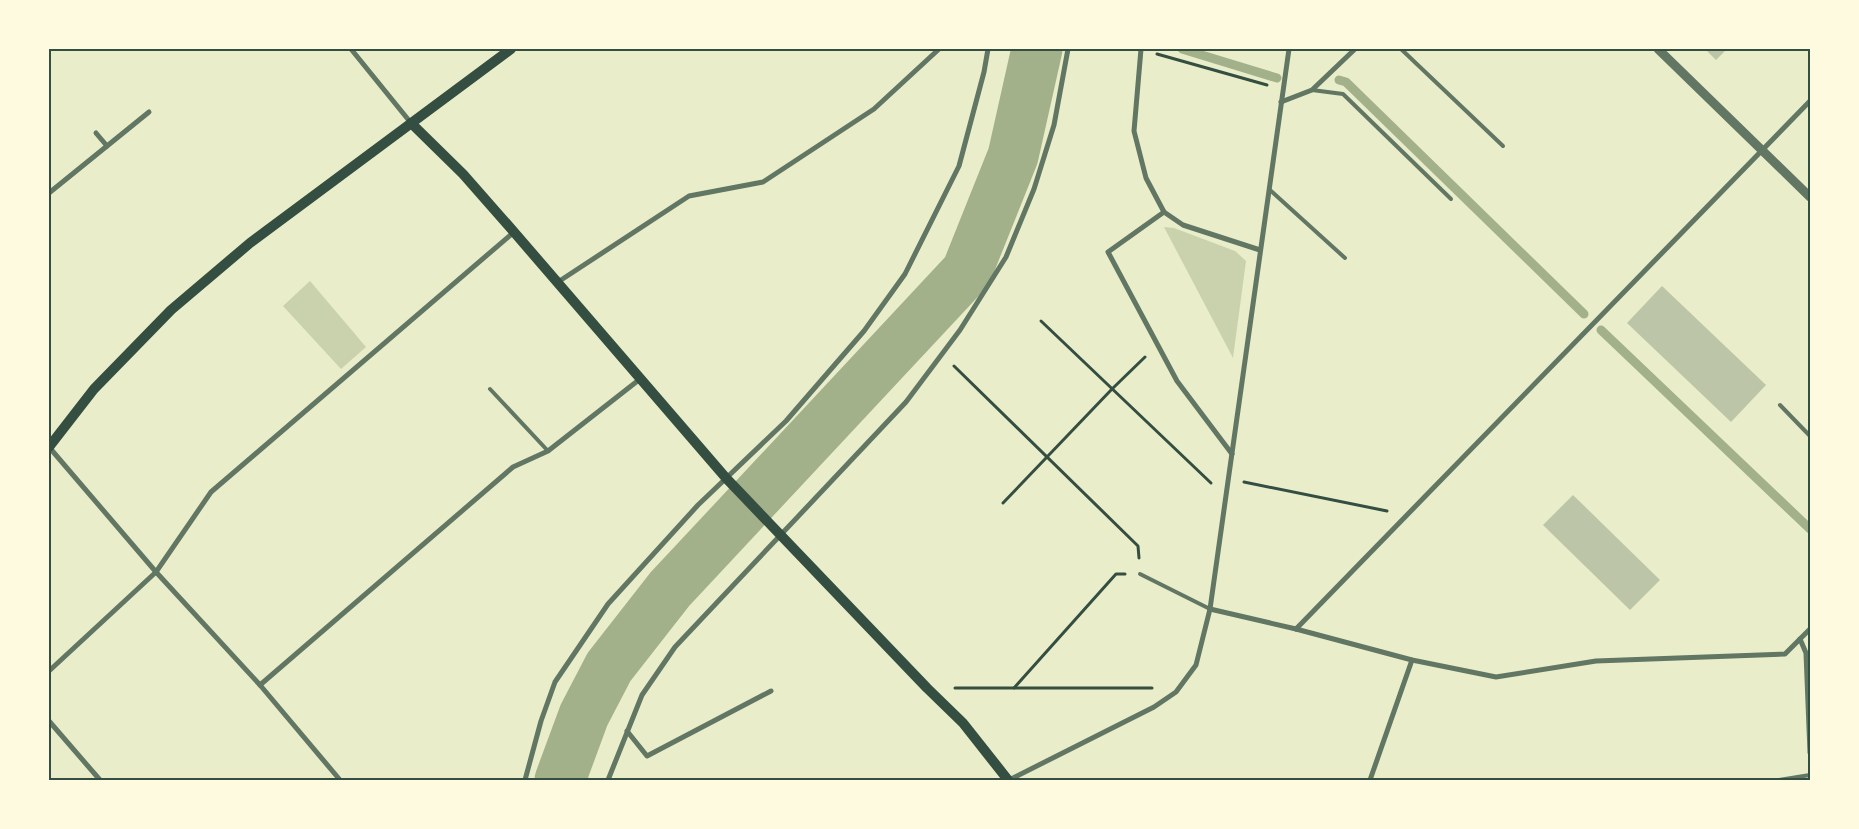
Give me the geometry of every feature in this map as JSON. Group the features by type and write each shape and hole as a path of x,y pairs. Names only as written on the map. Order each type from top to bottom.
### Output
{"main road":[{"path":"49,447 94,389 171,310 250,243 511,49"},
{"path":"411,123 462,174 514,232 729,481 927,688 963,723 1008,780"}],"street":[{"path":"351,49 411,123"},
{"path":"558,282 689,196 763,182 874,109 939,49"},
{"path":"525,780 541,721 556,682 608,604 698,505 729,481 786,421 864,331 905,274 959,166 984,72 988,49"},
{"path":"608,780 642,695 675,647 906,402 960,330 1006,257 1034,189 1054,125 1068,49"},
{"path":"1141,49 1134,131 1146,178 1164,212 1183,225 1260,250"},
{"path":"1008,780 1154,707 1176,692 1196,665 1210,609 1289,49"},
{"path":"1281,102 1312,90 1355,49"},
{"path":"1658,49 1810,197"},
{"path":"1296,629 1810,101"},
{"path":"49,193 149,112"},
{"path":"96,133 107,146"},
{"path":"1164,212 1108,252 1177,382 1232,454"},
{"path":"49,671 156,572 210,492 514,232"},
{"path":"260,685 513,467 548,451 641,379"},
{"path":"49,447 156,572 260,685 340,780"},
{"path":"1210,609 1296,629 1412,660 1496,677 1596,661 1785,654 1810,629"},
{"path":"1800,639 1806,653 1810,752"},
{"path":"1370,780 1412,660"},
{"path":"627,731 647,756 771,691"},
{"path":"49,721 100,780"}],"lane":[{"path":"1401,49 1503,146"},
{"path":"1312,90 1343,94 1451,199"},
{"path":"1270,190 1345,258"},
{"path":"490,389 548,451"},
{"path":"1780,405 1810,436"},
{"path":"1140,574 1210,609"},
{"path":"1779,780 1810,775"}],"path":[{"path":"1141,49 1283,90"},
{"path":"1041,321 1212,484 1228,486"},
{"path":"1002,504 1112,389 1158,345"},
{"path":"942,354 1138,546 1140,574 1116,574 1014,688"},
{"path":"1229,478 1406,515"},
{"path":"927,688 1178,688"}],"green space":[{"path":"1164,227 1174,228 1235,251 1246,261 1233,358"},
{"path":"310,281 366,347 341,369 283,306"}],"building":[{"path":"1705,49 1727,49 1716,60"},
{"path":"1662,286 1766,385 1731,422 1627,323"},
{"path":"1573,495 1660,580 1630,610 1543,525"}],"waterway":[{"path":"560,780 584,715 609,667 670,589 967,271 1013,156 1037,49"},
{"path":"1182,49 1277,78"},
{"path":"1339,80 1346,82 1584,314"},
{"path":"1601,330 1810,529"}]}
